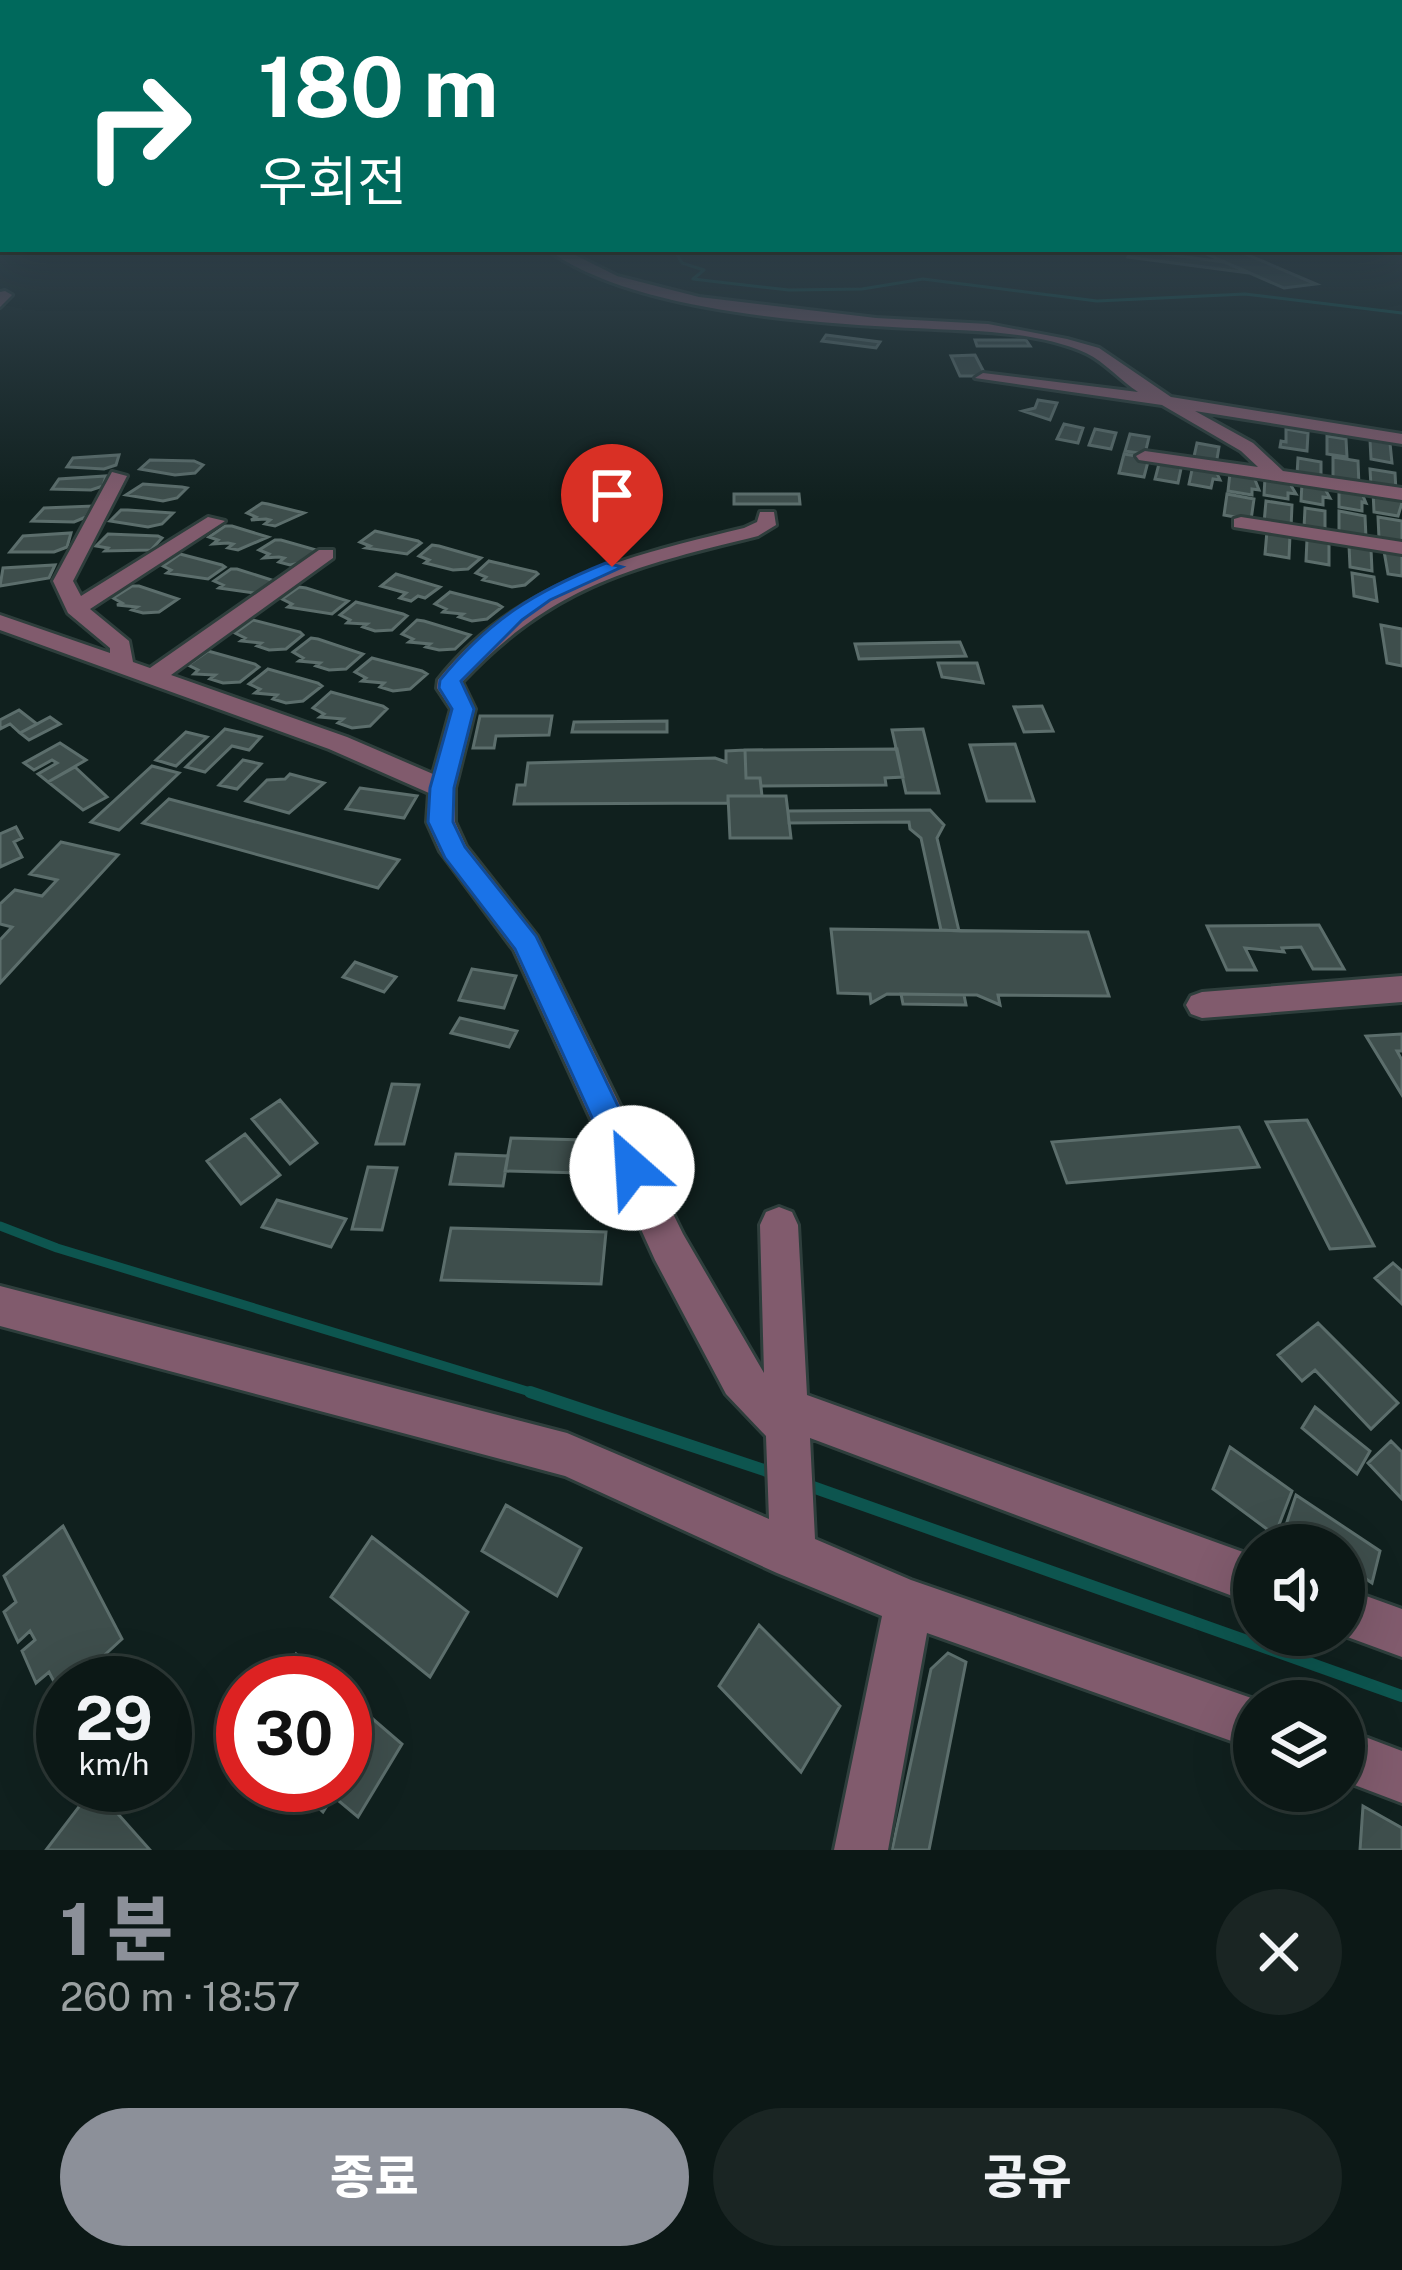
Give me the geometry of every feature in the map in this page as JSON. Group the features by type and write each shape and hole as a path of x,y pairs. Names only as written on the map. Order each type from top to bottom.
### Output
{"street":[{"path":"975,330 1048,338 1094,351 1138,385 1262,457 1278,476"},
{"path":"983,378 1166,399 1281,423 1402,439"},
{"path":"1145,456 1402,494"},
{"path":"118,476 63,580 76,608 121,646 122,668"},
{"path":"767,515 761,528 612,567 543,596 515,616 450,680 449,688 463,709 442,788 441,822 454,851 526,944 669,1246 741,1378 789,1434 1233,1573"},
{"path":"76,608 215,521"},
{"path":"1240,523 1402,548"},
{"path":"151,678 326,554"},
{"path":"0,622 319,736 442,788"},
{"path":"1202,1005 1402,989"},
{"path":"779,1225 792,1535"},
{"path":"0,1306 567,1455 792,1535 908,1603 1233,1717"},
{"path":"861,1850 908,1603"},
{"path":"1365,1620 1402,1634"},
{"path":"1365,1763 1402,1777"}],"building":[{"path":"826,335 880,342 876,348 822,341"},
{"path":"975,340 1026,340 1030,346 977,346"},
{"path":"975,355 986,376 960,376 951,356"},
{"path":"1038,400 1057,403 1050,420 1023,411 1035,408"},
{"path":"1064,424 1083,428 1078,443 1057,439"},
{"path":"1095,429 1116,433 1111,449 1089,445"},
{"path":"1286,429 1308,433 1307,451 1280,447 1281,441 1286,442"},
{"path":"1130,434 1149,437 1145,454 1125,451"},
{"path":"1327,436 1346,439 1347,457 1327,454"},
{"path":"1370,440 1390,443 1392,463 1371,459"},
{"path":"1197,443 1219,447 1216,465 1193,461"},
{"path":"1124,454 1149,458 1144,477 1119,473"},
{"path":"119,455 116,465 104,469 67,467 73,458"},
{"path":"1333,457 1358,461 1359,486 1333,482"},
{"path":"1298,458 1321,462 1321,479 1297,475"},
{"path":"150,460 203,465 195,473 175,475 140,469"},
{"path":"1160,460 1182,464 1178,483 1155,479"},
{"path":"1193,465 1215,469 1220,480 1213,479 1211,488 1189,484"},
{"path":"1370,469 1395,473 1396,491 1371,486"},
{"path":"1230,473 1254,477 1259,490 1252,489 1252,495 1228,491"},
{"path":"106,476 103,486 91,490 52,489 59,479"},
{"path":"1265,478 1289,482 1296,494 1288,493 1288,499 1264,495"},
{"path":"1302,483 1324,487 1330,498 1323,497 1323,505 1301,501"},
{"path":"143,484 187,488 177,498 163,501 126,495"},
{"path":"1339,488 1361,491 1366,503 1362,502 1362,511 1339,507"},
{"path":"1373,491 1396,495 1402,503 1398,516 1374,512"},
{"path":"734,494 799,494 800,504 734,504"},
{"path":"1227,494 1254,499 1251,520 1224,515"},
{"path":"1266,501 1292,505 1291,528 1264,523"},
{"path":"262,503 304,513 275,526 265,524 270,520 266,519 251,520 256,517 247,513"},
{"path":"92,506 86,517 74,522 32,521 44,508"},
{"path":"1305,508 1325,511 1325,532 1304,528"},
{"path":"121,510 173,513 162,524 148,527 110,521"},
{"path":"1339,511 1365,516 1366,538 1339,533"},
{"path":"1378,517 1402,521 1402,542 1379,538"},
{"path":"225,526 268,537 238,550 228,548 233,544 213,544 218,540 209,537"},
{"path":"375,531 421,543 407,554 366,548 370,546 360,542"},
{"path":"1267,531 1290,535 1289,558 1265,554"},
{"path":"71,533 67,547 54,552 10,552 23,536"},
{"path":"108,534 162,538 151,550 105,551 108,548 96,546"},
{"path":"1307,539 1329,543 1329,565 1306,561"},
{"path":"275,540 320,551 305,562 290,565 279,562 284,558 264,558 269,554 259,550"},
{"path":"432,545 481,558 468,569 425,563 429,560 419,556"},
{"path":"1349,545 1371,549 1372,571 1350,567"},
{"path":"1384,551 1402,554 1402,576 1388,574"},
{"path":"180,554 225,567 208,579 167,573 171,570 163,566"},
{"path":"489,561 538,574 525,585 512,587 483,580 486,577 476,573"},
{"path":"55,565 49,578 0,586 3,568"},
{"path":"231,569 278,582 261,594 219,588 223,585 214,581"},
{"path":"1352,573 1374,577 1377,601 1354,596"},
{"path":"396,574 440,587 425,598 400,598 406,593 381,586"},
{"path":"132,586 178,599 159,612 143,613 132,610 137,607 117,605 122,603 113,598"},
{"path":"299,587 348,601 332,614 288,607 292,604 282,599"},
{"path":"450,592 502,607 487,619 472,621 459,617 463,614 443,612 446,609 435,604"},
{"path":"356,602 407,616 392,630 375,631 363,627 367,624 347,623 350,620 340,615"},
{"path":"253,620 303,635 286,649 269,650 257,646 261,643 241,641 245,638 235,633"},
{"path":"417,620 470,635 455,649 426,647 430,644 409,642 413,639 402,634"},
{"path":"1381,625 1402,629 1402,666 1387,663"},
{"path":"311,638 363,654 346,669 329,670 316,666 320,663 299,661 303,658 293,652"},
{"path":"960,642 966,656 859,659 855,644"},
{"path":"208,651 259,667 240,682 223,683 210,679 215,675 194,674 198,670 188,665"},
{"path":"372,658 427,674 410,689 393,691 380,687 384,683 362,681 366,678 355,672"},
{"path":"938,663 977,663 983,683 942,677"},
{"path":"268,669 322,686 303,701 286,703 273,699 277,695 255,693 260,689 249,684"},
{"path":"331,692 387,709 370,726 352,728 338,723 343,719 320,717 324,714 313,708"},
{"path":"1042,706 1053,731 1024,732 1014,707"},
{"path":"19,710 37,724 20,733 10,724 0,729 0,720"},
{"path":"480,716 552,716 549,735 496,736 494,748 473,748"},
{"path":"50,717 60,724 29,740 20,733"},
{"path":"667,721 667,732 572,732 574,722"},
{"path":"225,729 261,737 249,750 232,746 205,772 186,767"},
{"path":"923,729 939,793 906,793 892,730"},
{"path":"186,732 207,737 176,766 156,760"},
{"path":"60,743 86,760 48,782 38,774 57,763 52,760 34,770 24,763"},
{"path":"1015,744 1034,801 987,801 970,745"},
{"path":"897,749 903,777 885,778 886,785 761,786 760,778 746,778 745,750"},
{"path":"745,750 746,778 760,778 762,796 728,796 728,803 514,804 517,785 525,785 528,763 715,758 726,762 726,751"},
{"path":"243,760 261,764 237,789 219,785"},
{"path":"152,766 179,773 119,830 91,822"},
{"path":"75,767 107,797 83,810 48,782"},
{"path":"290,774 324,783 289,813 246,801 267,780"},
{"path":"360,788 417,796 404,818 346,809"},
{"path":"728,796 786,796 791,838 730,838"},
{"path":"169,799 399,860 378,888 143,823"},
{"path":"930,810 944,825 937,838 959,931 941,930 921,838 909,822 789,823 788,811"},
{"path":"16,827 22,838 14,842 22,857 0,867 0,834"},
{"path":"61,842 118,855 0,983 0,940 12,927 0,924 0,904 15,890 42,896 57,880 30,874"},
{"path":"1319,925 1344,969 1313,969 1301,947 1282,948 1284,952 1245,948 1256,970 1227,970 1207,926"},
{"path":"831,929 1088,932 1109,996 998,995 1000,1005 977,995 887,994 871,1003 870,994 838,993"},
{"path":"355,962 396,977 384,992 343,977"},
{"path":"472,969 516,976 504,1008 459,1000"},
{"path":"901,994 964,995 966,1005 903,1004"},
{"path":"460,1018 517,1031 509,1047 451,1033"},
{"path":"1402,1034 1402,1051 1397,1051 1402,1060 1402,1095 1366,1036"},
{"path":"392,1084 419,1085 404,1144 376,1144"},
{"path":"280,1100 317,1143 290,1164 252,1119"},
{"path":"1307,1120 1374,1246 1330,1249 1266,1122"},
{"path":"1239,1127 1259,1167 1067,1183 1052,1142"},
{"path":"245,1134 280,1175 241,1204 207,1161"},
{"path":"511,1138 585,1140 581,1173 505,1171"},
{"path":"456,1154 508,1156 503,1186 450,1184"},
{"path":"368,1167 397,1168 382,1230 352,1229"},
{"path":"277,1200 346,1219 331,1247 262,1227"},
{"path":"451,1228 606,1232 601,1284 441,1280"},
{"path":"1393,1263 1402,1271 1402,1304 1375,1278"},
{"path":"1318,1323 1398,1403 1371,1429 1315,1370 1302,1381 1278,1355"},
{"path":"1315,1407 1370,1451 1357,1474 1302,1428"},
{"path":"1391,1441 1402,1452 1402,1499 1368,1463"},
{"path":"1230,1447 1292,1491 1279,1524 1260,1524 1213,1489"},
{"path":"1296,1495 1340,1524 1286,1524"},
{"path":"506,1505 581,1548 557,1596 482,1551"},
{"path":"63,1526 122,1639 103,1656 36,1656 36,1683 22,1651 35,1640 30,1631 18,1642 4,1612 16,1602 4,1576"},
{"path":"372,1537 468,1612 430,1677 331,1597"},
{"path":"1365,1541 1380,1551 1372,1583 1365,1578"},
{"path":"759,1625 840,1706 801,1772 719,1686"},
{"path":"948,1653 966,1662 929,1850 892,1850 931,1669"},
{"path":"372,1718 402,1744 372,1794"},
{"path":"1365,1807 1402,1828 1402,1850 1360,1850"},
{"path":"75,1812 116,1812 150,1850 46,1850"}],"waterway":[{"path":"0,1226 57,1248 540,1395"},
{"path":"530,1392 776,1474"},
{"path":"807,1485 1402,1696"}],"route":[{"path":"612,567 543,596 515,616 450,680 449,688 463,709 442,788 441,822 454,851 526,944 632,1168"}]}
